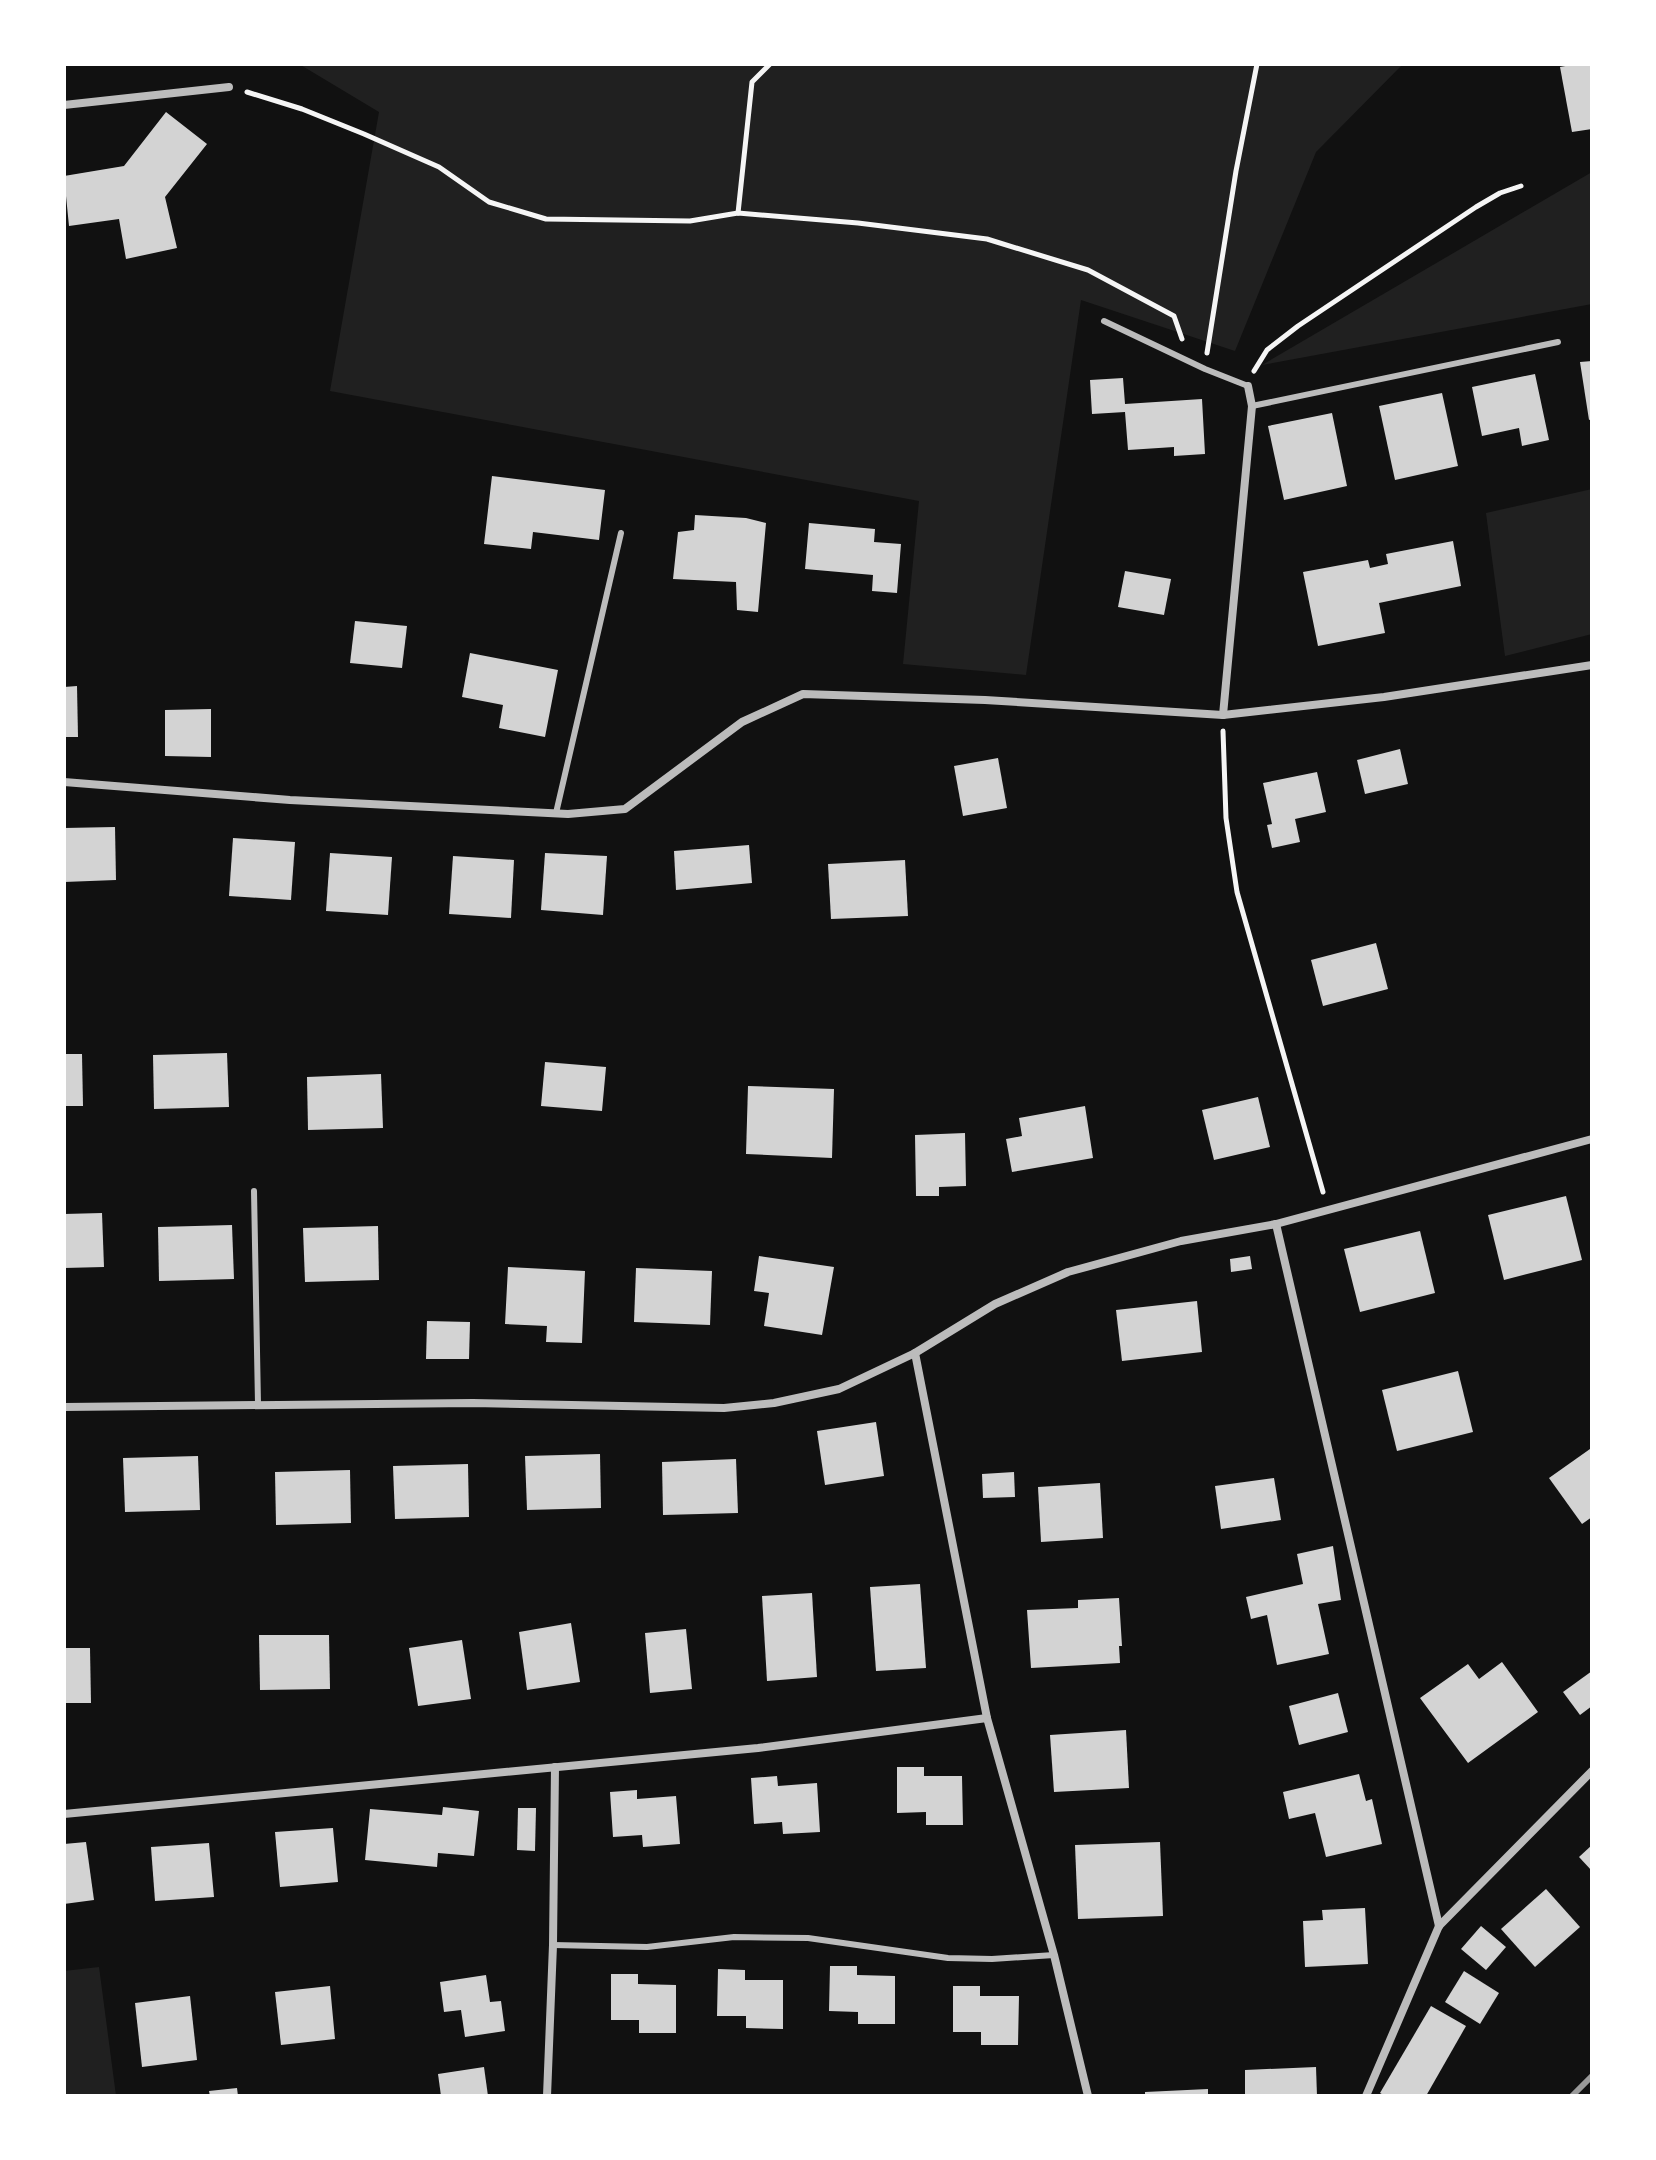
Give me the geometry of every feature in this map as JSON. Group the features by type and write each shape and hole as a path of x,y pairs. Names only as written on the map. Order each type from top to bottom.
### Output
{"street":[{"path":"64,105 229,87"},
{"path":"1223,715 1252,406 1248,386"},
{"path":"64,782 290,800 556,813 625,809 742,722 803,694 985,700 1223,715 1384,697 1592,665"},
{"path":"64,1407 473,1403 724,1408 774,1403 839,1389 915,1353 995,1304 1068,1272 1181,1241 1276,1224 1592,1139"},
{"path":"1276,1224 1439,1926"},
{"path":"915,1353 987,1718 1054,1955 1088,2096"},
{"path":"64,1814 758,1748 987,1718"},
{"path":"547,2096 555,1767"},
{"path":"1366,2096 1439,1926 1592,1771"}],"lane":[{"path":"1104,321 1190,363 1248,386"},
{"path":"1252,406 1558,342"},
{"path":"556,813 621,533"},
{"path":"254,1191 258,1404"},
{"path":"553,1945 647,1947 734,1937 808,1938 948,1958 1054,1955"}],"path":[{"path":"738,213 752,82 770,64"},
{"path":"1205,369 1210,321 1257,64"},
{"path":"229,87 302,109 364,134 439,167 489,202 546,219 690,221 738,213 858,223 987,239 1088,270 1174,316 1190,363"},
{"path":"1248,386 1267,350 1298,326 1476,207 1500,193 1521,186"},
{"path":"1223,715 1226,818 1237,892 1329,1208"}],"shaded area":[{"path":"299,64 1403,64 1316,152 1235,351 1081,300 1026,675 903,664 919,501 330,391 379,112"},
{"path":"1592,172 1592,304 1262,365"},
{"path":"1592,489 1592,634 1505,656 1486,513"},
{"path":"99,1967 116,2096 64,2096 64,1971"}],"building":[{"path":"1592,64 1592,129 1572,132 1560,67"},
{"path":"166,112 207,144 165,197 177,248 126,259 119,219 69,226 64,176 124,166"},
{"path":"1592,361 1592,419 1589,420 1580,362"},
{"path":"1535,374 1549,440 1522,446 1519,428 1482,436 1472,387"},
{"path":"1123,378 1125,404 1202,399 1205,454 1174,456 1174,447 1128,450 1125,412 1092,414 1090,380"},
{"path":"1442,393 1458,466 1395,480 1379,406"},
{"path":"1332,413 1347,486 1284,500 1268,426"},
{"path":"492,476 605,490 599,540 533,532 531,549 484,544"},
{"path":"695,515 746,518 766,523 758,612 737,610 736,582 673,579 678,532 694,530"},
{"path":"809,523 875,529 874,542 901,544 897,593 872,591 873,575 805,569"},
{"path":"1453,541 1461,586 1379,603 1385,633 1318,646 1303,572 1368,560 1370,568 1388,564 1386,554"},
{"path":"1125,571 1171,579 1164,615 1118,607"},
{"path":"355,621 407,626 402,668 350,663"},
{"path":"470,653 558,670 545,737 499,728 503,705 462,697"},
{"path":"77,686 78,737 64,737 64,687"},
{"path":"211,709 211,757 165,756 165,710"},
{"path":"1400,749 1408,784 1365,794 1357,760"},
{"path":"998,758 1007,808 963,816 954,766"},
{"path":"1317,772 1326,812 1295,819 1300,842 1272,848 1267,825 1272,824 1263,783"},
{"path":"115,827 116,880 64,882 64,828"},
{"path":"233,838 295,842 291,900 229,896"},
{"path":"749,845 752,883 676,890 674,851"},
{"path":"330,853 392,857 388,915 326,911"},
{"path":"545,853 607,856 603,915 541,910"},
{"path":"453,856 514,860 511,918 449,914"},
{"path":"905,860 908,916 831,919 828,864"},
{"path":"1376,943 1388,989 1323,1006 1311,960"},
{"path":"227,1053 229,1107 154,1109 153,1055"},
{"path":"64,1054 82,1054 83,1106 64,1106"},
{"path":"545,1062 606,1067 602,1111 541,1106"},
{"path":"381,1074 383,1128 308,1130 307,1077"},
{"path":"748,1086 834,1089 832,1158 746,1154"},
{"path":"1258,1097 1270,1147 1214,1160 1202,1110"},
{"path":"1085,1106 1093,1158 1012,1172 1006,1139 1022,1136 1019,1118"},
{"path":"965,1133 966,1186 939,1187 939,1196 916,1196 915,1135"},
{"path":"1566,1196 1582,1260 1504,1280 1488,1215"},
{"path":"102,1213 104,1267 64,1268 64,1214"},
{"path":"232,1225 234,1279 159,1281 158,1227"},
{"path":"378,1226 379,1280 305,1282 303,1228"},
{"path":"1420,1231 1435,1293 1360,1312 1344,1249"},
{"path":"759,1256 834,1267 822,1335 764,1326 769,1293 754,1291"},
{"path":"1250,1256 1252,1269 1231,1272 1230,1259"},
{"path":"508,1267 585,1271 582,1343 546,1342 547,1326 505,1324"},
{"path":"636,1268 712,1271 710,1325 634,1322"},
{"path":"1197,1301 1202,1352 1122,1361 1116,1310"},
{"path":"427,1321 470,1322 469,1359 426,1359"},
{"path":"1458,1371 1473,1432 1397,1451 1382,1390"},
{"path":"876,1422 884,1476 825,1485 817,1431"},
{"path":"1590,1449 1592,1517 1582,1524 1549,1478"},
{"path":"600,1454 601,1508 527,1510 525,1456"},
{"path":"198,1456 200,1510 125,1512 123,1458"},
{"path":"736,1459 738,1513 663,1515 662,1462"},
{"path":"468,1464 469,1517 395,1519 393,1466"},
{"path":"350,1470 351,1523 276,1525 275,1472"},
{"path":"1014,1472 1015,1497 983,1498 982,1474"},
{"path":"1274,1478 1281,1520 1221,1529 1215,1486"},
{"path":"1100,1483 1103,1538 1041,1542 1038,1487"},
{"path":"1333,1546 1341,1600 1318,1604 1329,1654 1277,1665 1267,1615 1251,1619 1246,1597 1303,1584 1297,1554"},
{"path":"920,1584 926,1668 876,1671 870,1587"},
{"path":"812,1593 817,1677 767,1681 762,1596"},
{"path":"1119,1598 1120,1663 1031,1668 1027,1610 1078,1608 1078,1600"},
{"path":"571,1623 580,1682 527,1690 519,1632"},
{"path":"686,1629 692,1689 650,1693 645,1633"},
{"path":"259,1635 329,1635 330,1689 260,1690"},
{"path":"462,1640 471,1699 418,1706 409,1648"},
{"path":"64,1648 90,1648 91,1703 64,1703"},
{"path":"1502,1662 1538,1712 1468,1763 1420,1698 1468,1664 1479,1679"},
{"path":"1592,1671 1592,1706 1580,1715 1563,1692"},
{"path":"1338,1693 1348,1732 1299,1745 1289,1706"},
{"path":"1126,1730 1129,1788 1054,1792 1050,1735"},
{"path":"897,1767 924,1767 924,1776 962,1776 963,1825 926,1825 926,1812 897,1813"},
{"path":"1359,1774 1366,1801 1372,1799 1382,1844 1326,1857 1315,1813 1289,1819 1283,1792"},
{"path":"777,1776 778,1786 817,1783 820,1832 783,1834 782,1822 754,1824 751,1778"},
{"path":"637,1790 637,1799 676,1796 680,1844 643,1847 642,1835 613,1837 610,1792"},
{"path":"443,1807 479,1811 474,1856 438,1853 437,1867 365,1860 370,1809 442,1815"},
{"path":"518,1808 536,1808 535,1851 517,1850"},
{"path":"333,1828 338,1882 280,1887 275,1832"},
{"path":"86,1842 94,1900 64,1904 64,1844"},
{"path":"1160,1842 1163,1916 1078,1919 1075,1845"},
{"path":"209,1843 214,1897 155,1901 151,1847"},
{"path":"1592,1845 1592,1871 1579,1857"},
{"path":"1546,1889 1580,1927 1535,1967 1501,1929"},
{"path":"1365,1908 1368,1964 1305,1967 1303,1921 1323,1920 1322,1910"},
{"path":"1481,1926 1506,1947 1486,1970 1461,1949"},
{"path":"830,1966 857,1966 857,1975 895,1976 895,2024 858,2024 858,2012 829,2011"},
{"path":"718,1969 745,1970 745,1980 783,1980 783,2029 746,2028 746,2016 717,2016"},
{"path":"1464,1971 1499,1993 1480,2024 1445,2002"},
{"path":"611,1974 638,1974 638,1984 676,1985 676,2033 639,2033 639,2020 611,2020"},
{"path":"486,1975 490,2002 501,2001 505,2031 465,2037 461,2010 444,2012 440,1982"},
{"path":"330,1986 335,2039 281,2045 275,1992"},
{"path":"953,1986 980,1986 980,1996 1019,1996 1018,2045 981,2045 981,2032 953,2032"},
{"path":"190,1996 197,2060 142,2067 135,2003"},
{"path":"1431,2006 1466,2026 1426,2096 1385,2096 1380,2093"},
{"path":"484,2067 488,2096 441,2096 438,2074"},
{"path":"1316,2067 1317,2096 1245,2096 1245,2070"},
{"path":"237,2088 238,2096 210,2096 209,2091"},
{"path":"1208,2089 1208,2096 1145,2096 1145,2092"}],"railway":[{"path":"1572,2096 1592,2076"}]}
